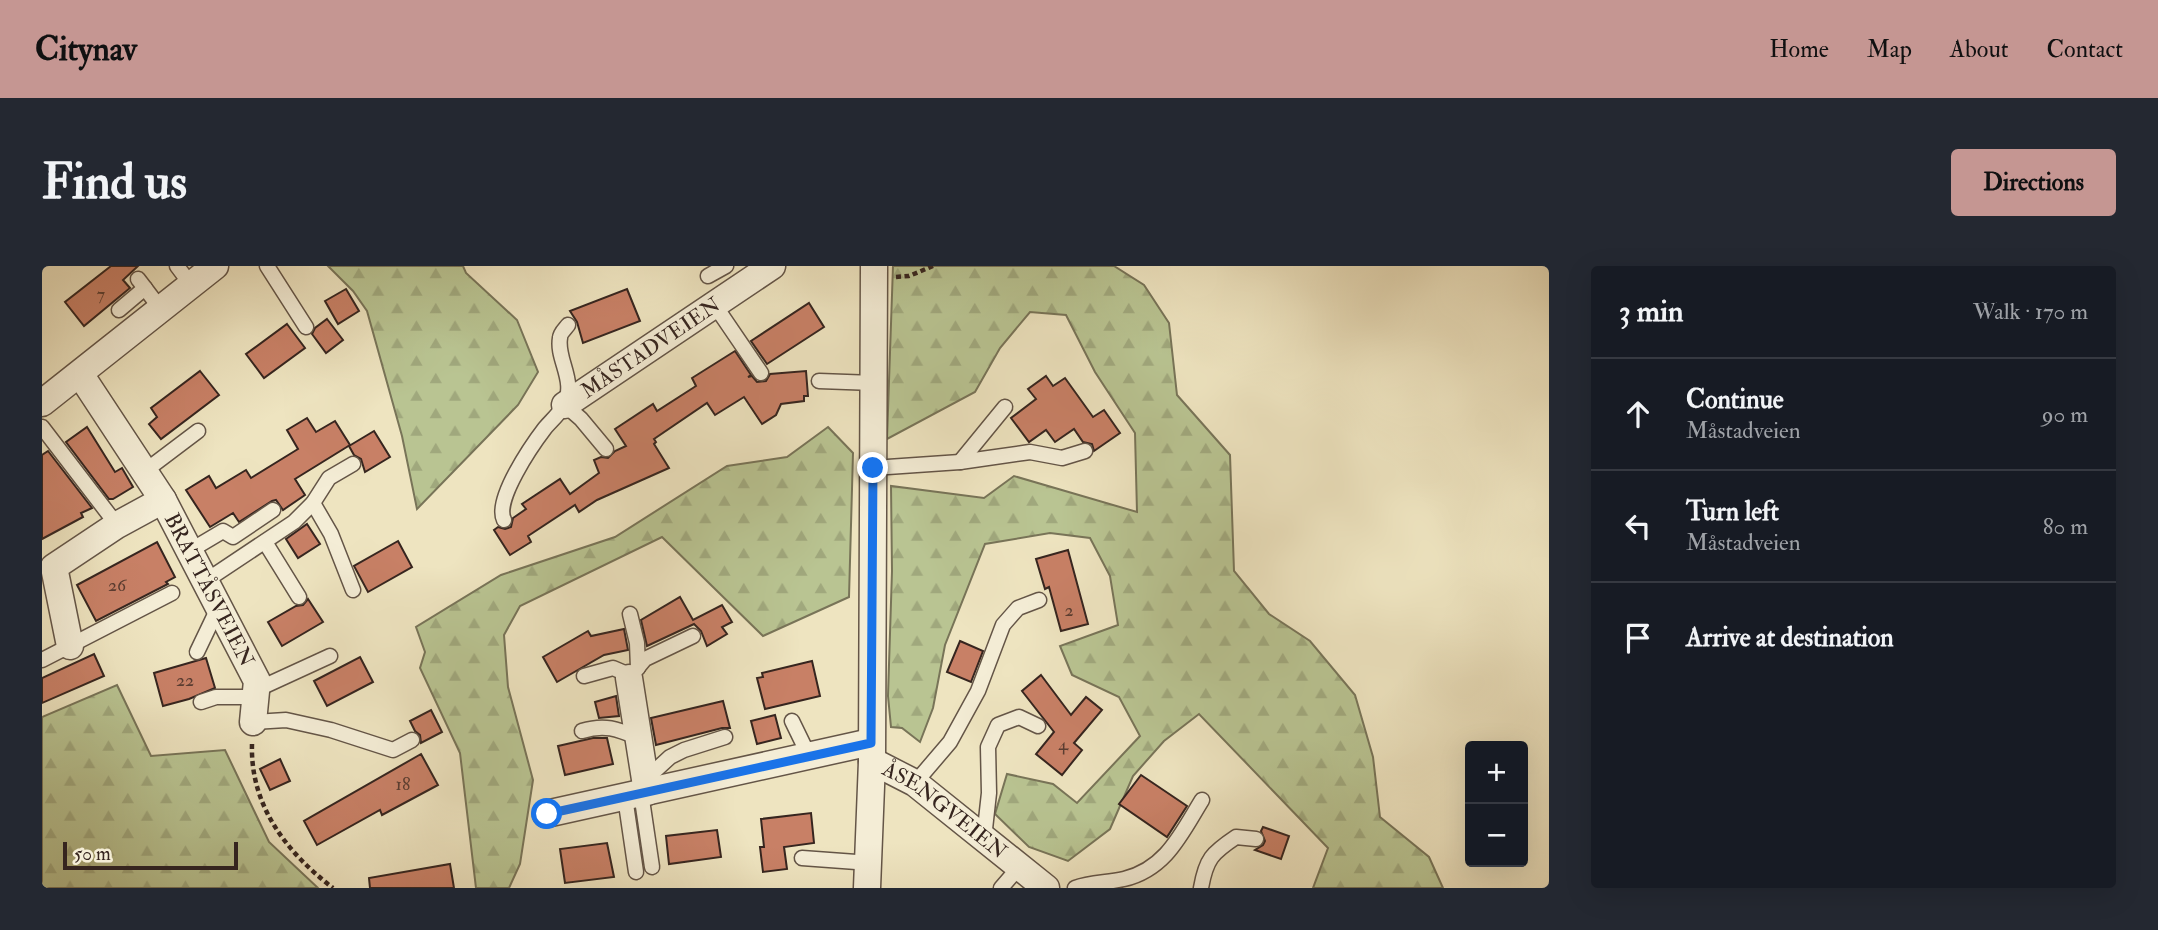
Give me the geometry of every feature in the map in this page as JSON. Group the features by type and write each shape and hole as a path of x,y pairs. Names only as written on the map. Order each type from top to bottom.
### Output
{"street":[{"path":"42,403 80,374 148,292 215,266"},
{"name":"MÅSTADVEIEN","path":"565,405 714,304 754,271"},
{"path":"869,876 874,273"},
{"name":"BRATTÅSVEIEN","path":"80,374 163,500 207,580 257,681 255,703"},
{"name":"BRATTÅSVEIEN","path":"70,646 48,568 163,500"},
{"path":"634,673 640,790"},
{"path":"547,814 640,790 809,756 872,752"},
{"name":"ÅSENGVEIEN","path":"872,752 1046,888"}],"lane":[{"path":"267,266 306,327"},
{"path":"708,276 726,266"},
{"path":"119,310 148,292"},
{"path":"714,304 761,373"},
{"path":"504,520 501,515 504,498 513,481 544,430 565,405 569,377 560,350 559,336 568,325"},
{"path":"818,381 874,383"},
{"path":"565,405 581,419 606,449"},
{"path":"960,462 1005,407"},
{"path":"42,427 117,525"},
{"path":"145,471 198,431"},
{"path":"873,468 960,462 1030,452 1062,458 1085,451"},
{"path":"207,580 294,522 313,503 329,478 353,464"},
{"path":"313,503 331,534 353,590"},
{"path":"191,551 223,531 233,537 272,510"},
{"path":"265,542 299,597"},
{"path":"42,660 172,593"},
{"path":"915,783 950,742 978,691 1003,625 1018,608 1039,600"},
{"path":"197,652 219,605"},
{"path":"630,614 637,643 634,673"},
{"path":"584,676 612,668 627,674 634,673 645,659 693,636"},
{"path":"255,703 330,656"},
{"path":"201,702 216,697 255,703 286,720 331,730 393,750 412,740"},
{"path":"984,838 989,793 988,747 998,725 1019,717 1038,726"},
{"path":"792,721 809,756"},
{"path":"582,731 598,726 639,738"},
{"path":"636,872 640,790 670,757 725,737"},
{"path":"640,790 652,867"},
{"path":"1075,888 1124,879 1152,869 1172,847 1202,800"},
{"path":"1201,888 1205,866 1216,851 1236,837 1256,839"},
{"path":"802,858 869,876"},
{"path":"1001,888 1020,866"}],"path":[{"path":"874,273 909,276 933,266"},
{"path":"255,703 251,768 267,817 310,871 333,888"}],"green space":[{"path":"328,266 463,266 466,273 517,320 538,372 518,405 417,509 402,436 367,311 353,291"},
{"path":"893,266 1114,266 1144,285 1169,323 1177,395 1230,455 1234,571 1269,614 1310,641 1355,695 1373,757 1380,817 1429,857 1443,888 1313,888 1328,848 1199,714 1164,741 1133,776 1110,829 1068,861 1029,847 995,814 1007,774 1053,784 1077,803 1140,736 1119,697 1072,675 1060,646 1118,625 1110,576 1090,538 1050,533 985,544 945,645 933,708 920,742 902,728 891,727 888,696 892,571 891,486 984,498 1014,476 1137,512 1135,433 1095,372 1066,315 1030,312 1000,348 975,392 887,439"},
{"path":"828,427 853,453 849,597 763,636 662,537 520,606 504,635 508,687 533,780 520,864 509,888 476,888 460,753 420,668 425,652 416,627 501,575 615,537 727,466 787,457"},
{"path":"117,685 151,756 225,750 269,842 318,888 42,888 42,717"}],"building":[{"path":"111,266 138,266 123,280 130,288 84,326 65,302"},
{"path":"346,289 359,311 338,324 325,301"},
{"path":"627,289 640,321 583,343 577,322 570,311"},
{"path":"809,303 824,327 767,364 751,341"},
{"path":"327,319 343,340 326,353 312,334 315,328"},
{"path":"287,324 305,348 264,378 246,354"},
{"path":"735,351 751,375 748,377 752,376 757,382 766,381 770,374 806,371 808,396 804,396 804,401 781,404 776,415 762,424 744,397 715,415 707,403 654,439 654,444 669,468 597,500 579,512 575,505 528,536 531,542 510,555 494,530 498,527 511,527 513,518 526,509 522,504 560,479 570,494 599,473 594,460 608,458 626,446 615,429 653,404 657,411 696,386 692,378"},
{"path":"200,371 219,395 161,439 149,424 157,417 151,408"},
{"path":"1046,376 1053,386 1065,378 1093,417 1104,410 1120,433 1094,451 1092,444 1083,442 1074,429 1055,442 1046,430 1029,442 1011,418 1036,399 1028,389"},
{"path":"307,418 316,432 335,421 350,445 295,479 305,495 283,510 276,500 239,522 233,513 210,527 186,490 209,476 216,488 246,470 251,478 298,449 287,430"},
{"path":"87,427 115,472 122,468 133,487 113,499 109,499 66,442"},
{"path":"374,431 390,457 365,472 361,459 354,455 349,446"},
{"path":"48,451 92,508 81,513 83,517 42,539 42,455"},
{"path":"307,524 320,544 298,558 286,539"},
{"path":"398,541 412,567 368,592 354,566"},
{"path":"157,542 175,577 166,582 168,584 96,621 77,585"},
{"path":"1068,550 1088,624 1061,631 1049,587 1045,589 1036,559"},
{"path":"680,597 693,620 722,605 732,622 722,627 727,634 707,646 701,631 694,624 647,646 641,620"},
{"path":"308,599 323,622 282,646 268,622 296,606 303,605"},
{"path":"624,629 628,650 604,655 557,682 543,657 588,631 591,636"},
{"path":"960,641 983,651 971,682 947,672"},
{"path":"94,654 104,676 42,703 42,678"},
{"path":"360,657 373,682 327,706 314,681"},
{"path":"206,658 215,688 163,706 154,673"},
{"path":"812,661 820,696 765,709 757,678 763,677 762,673"},
{"path":"1041,675 1071,715 1086,697 1102,710 1074,743 1082,750 1062,775 1036,754 1054,732 1022,691"},
{"path":"616,696 619,716 599,718 595,702"},
{"path":"723,701 730,728 656,745 651,718"},
{"path":"431,710 442,732 421,743 420,735 410,721"},
{"path":"775,715 781,738 757,744 751,721"},
{"path":"593,738 607,738 613,764 565,775 558,746"},
{"path":"421,754 438,785 382,815 380,810 317,845 304,821"},
{"path":"280,759 290,781 270,790 260,769"},
{"path":"1141,775 1187,806 1167,837 1119,804"},
{"path":"811,813 814,843 784,847 787,869 763,872 761,819"},
{"path":"1263,827 1289,836 1281,859 1255,850 1265,841 1261,831"},
{"path":"717,830 721,857 669,864 666,836"},
{"path":"607,843 614,877 565,883 560,849"},
{"path":"450,864 454,888 370,888 369,878"}],"route":[{"path":"547,814 871,743 873,468"}]}
